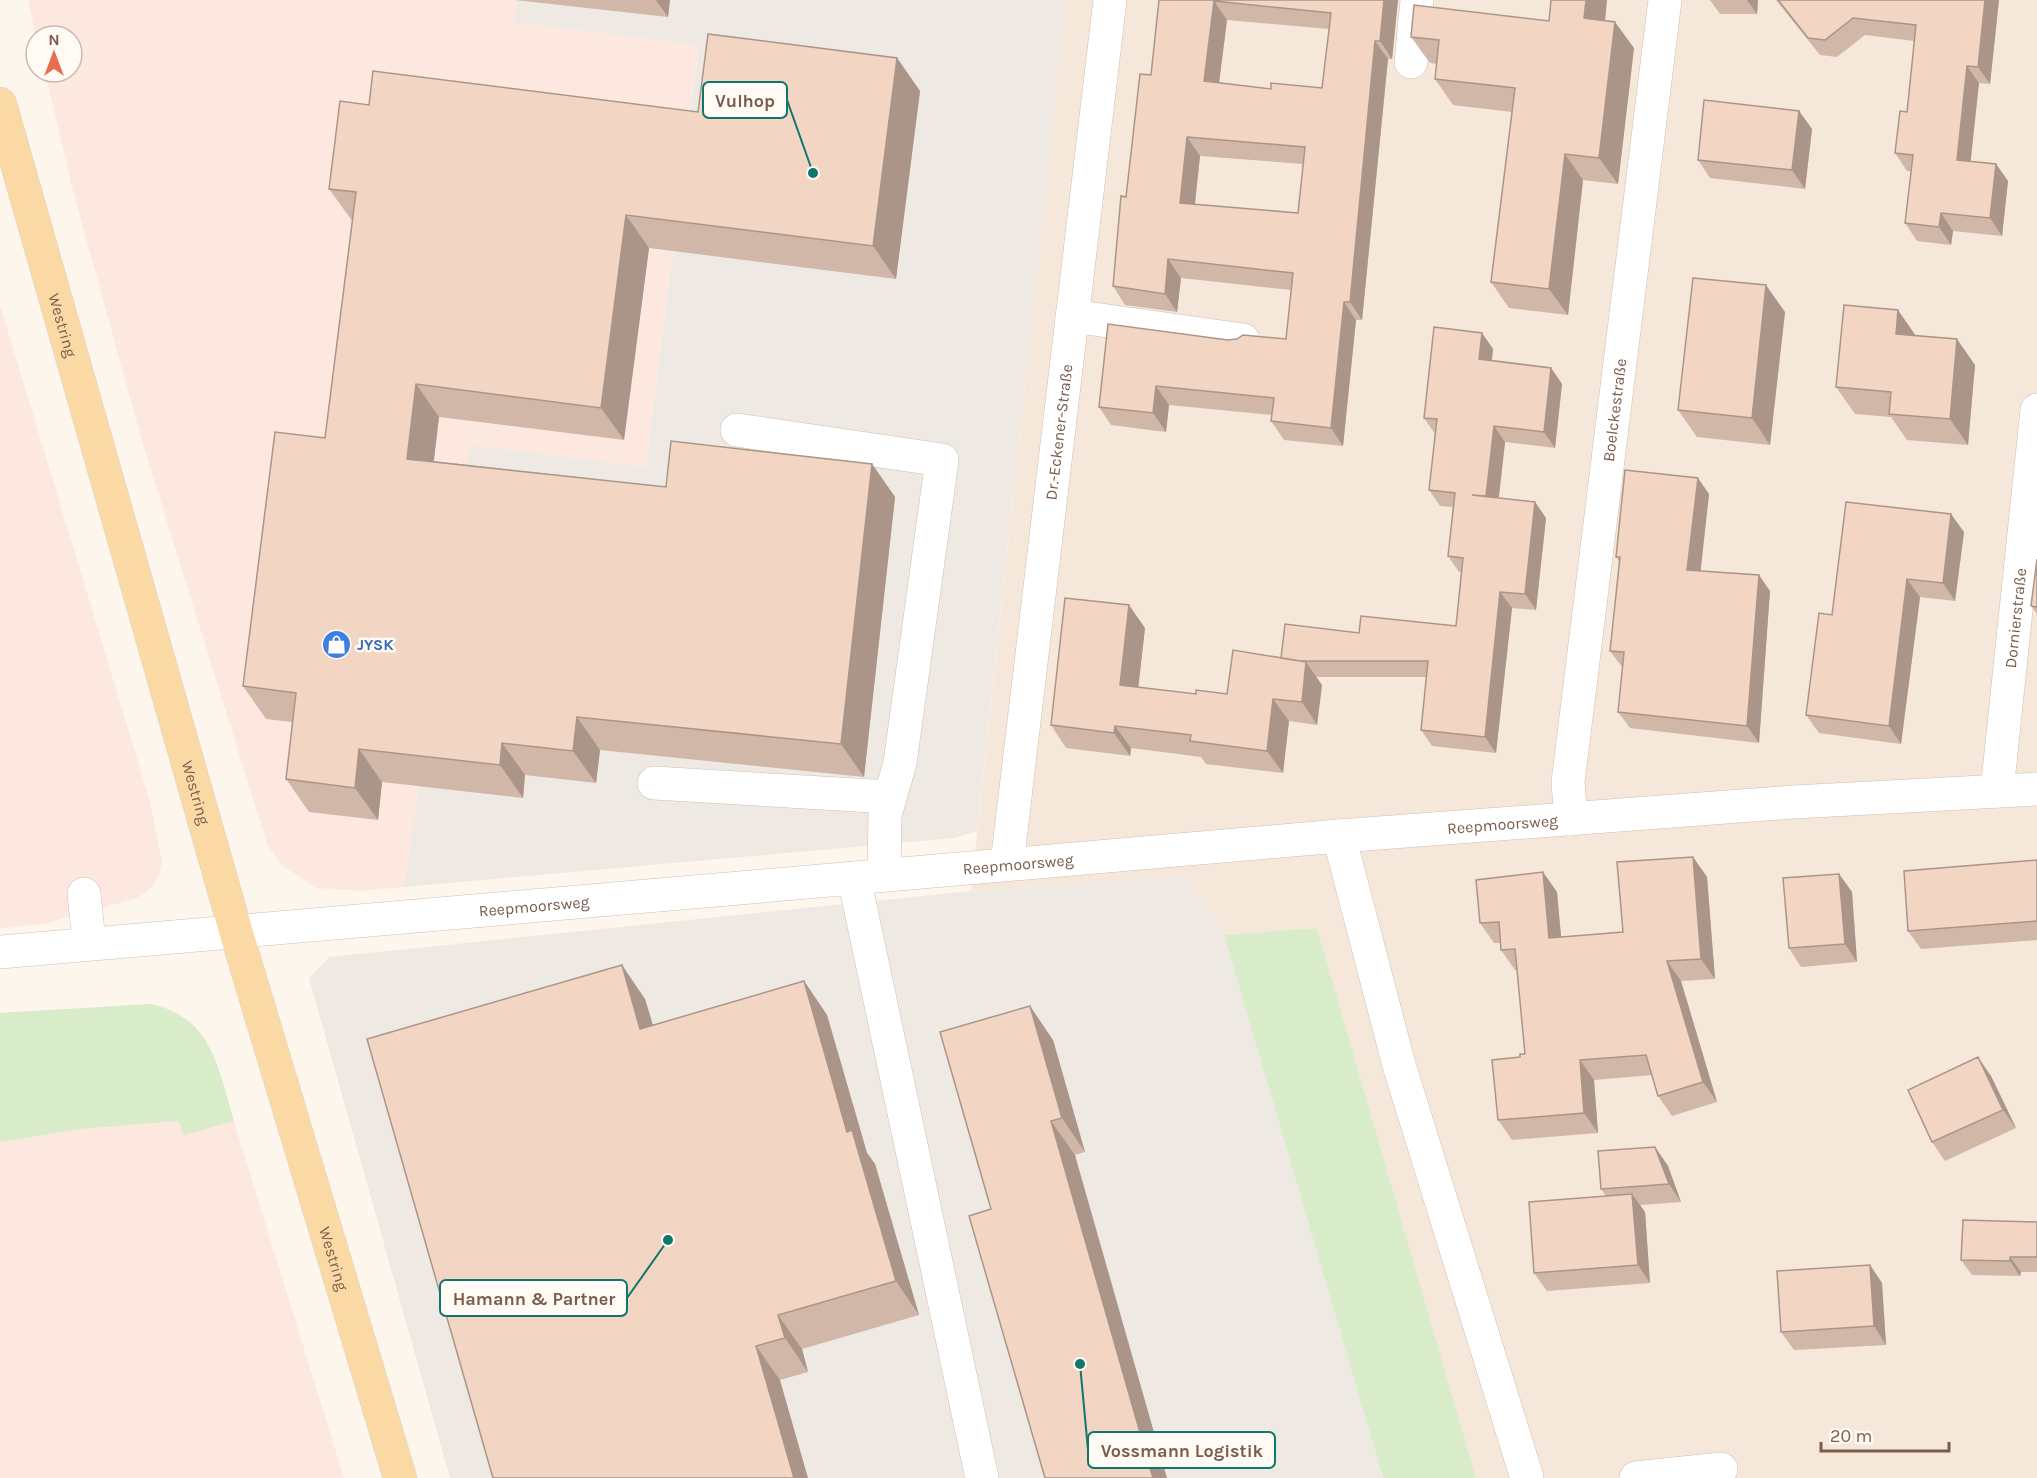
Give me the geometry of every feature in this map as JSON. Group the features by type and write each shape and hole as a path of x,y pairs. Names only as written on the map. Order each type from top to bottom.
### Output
{"main road":[{"name":"Westring","path":"0,104 236,932 400,1478"}],"street":[{"name":"Dr.-Eckener-Straße","path":"1007,864 1110,0"},
{"path":"1411,62 1418,0"},
{"name":"Boelckestraße","path":"1571,819 1568,782 1665,0"},
{"path":"1072,316 1243,340"},
{"name":"Dornierstraße","path":"1997,791 2037,410"},
{"path":"737,430 942,460 900,763 869,877 982,1478"},
{"path":"654,783 890,797"},
{"name":"Reepmoorsweg","path":"0,952 89,942 236,932 1339,836 1794,802 2037,789"},
{"path":"1339,836 1399,1065 1527,1478"},
{"path":"84,894 89,942"},
{"path":"1636,1478 1721,1469"}],"shaded area":[{"path":"28,0 517,0 515,22 699,44 646,467 466,481 404,887 360,891 316,888 280,864 267,844 142,441 73,191 48,84 84,84 84,24 33,24"},
{"path":"517,0 1066,0 977,831 955,838 404,887 470,445 646,467 699,45 514,22"},
{"path":"1066,0 2037,0 2037,1478 1476,1478 1317,928 1224,935 1184,875 971,891"},
{"path":"0,305 149,798 162,862 158,878 149,890 137,898 43,924 0,928"},
{"path":"1184,875 1224,935 1383,1478 450,1478 309,978 329,957 971,891"},
{"path":"151,1004 165,1007 191,1022 205,1038 214,1057 344,1478 0,1478 0,1013"}],"green space":[{"path":"1317,928 1476,1478 1383,1478 1224,935"},
{"path":"151,1004 172,1011 188,1021 210,1048 234,1121 184,1135 178,1121 81,1129 0,1142 0,1013"}],"building":[{"path":"1159,0 1384,0 1380,41 1375,41 1350,302 1344,302 1331,428 1271,421 1274,398 1156,386 1153,413 1099,407 1108,324 1228,340 1237,339 1243,335 1286,339 1293,273 1168,259 1165,294 1113,286 1121,196 1126,197 1140,74 1151,75","holes":["1214,1 1331,13 1322,88 1271,83 1271,89 1204,81","1187,137 1305,147 1298,213 1180,203"]},
{"path":"1551,0 1586,0 1584,18 1615,22 1599,158 1565,154 1549,289 1491,282 1515,88 1435,79 1439,40 1411,37 1414,5 1549,21"},
{"path":"1778,0 1985,0 1978,67 1967,66 1957,160 1996,164 1990,218 1941,213 1939,227 1905,223 1913,155 1895,153 1900,111 1907,112 1916,25 1853,18 1825,40 1808,38"},
{"path":"708,34 897,58 873,246 626,215 601,408 416,384 407,459 666,487 671,441 872,464 841,744 577,717 573,751 502,743 500,765 359,749 355,788 286,779 296,693 243,686 275,432 325,438 356,192 329,189 340,101 369,105 373,71 698,112"},
{"path":"1704,100 1799,111 1792,170 1698,160"},
{"path":"1693,278 1766,285 1752,418 1678,410"},
{"path":"1844,305 1898,310 1896,334 1957,339 1950,419 1889,414 1891,392 1836,387"},
{"path":"1434,327 1482,333 1479,359 1551,368 1544,432 1494,426 1486,496 1472,495 1535,502 1525,594 1500,592 1485,737 1421,730 1428,661 1300,661 1281,658 1285,624 1359,633 1361,616 1456,626 1463,558 1448,556 1455,493 1429,490 1437,419 1424,418"},
{"path":"1625,470 1698,478 1687,570 1759,575 1747,726 1618,712 1624,652 1610,651 1620,557 1616,557"},
{"path":"1846,502 1951,514 1943,583 1907,579 1889,726 1806,715 1819,613 1832,615"},
{"path":"2037,559 2037,607 2031,606"},
{"path":"1065,598 1129,605 1120,685 1196,694 1196,690 1227,694 1233,650 1306,662 1302,702 1273,699 1267,751 1190,741 1191,735 1115,726 1114,733 1051,725"},
{"path":"1693,857 1701,959 1667,961 1703,1082 1658,1096 1646,1055 1580,1060 1584,1113 1498,1120 1492,1060 1520,1057 1520,1054 1525,1054 1515,949 1501,950 1499,922 1480,923 1476,880 1543,872 1549,938 1623,932 1617,862"},
{"path":"2037,860 2037,921 1908,931 1904,871"},
{"path":"1839,874 1845,944 1789,948 1783,878"},
{"path":"622,965 640,1029 804,981 847,1132 852,1130 896,1281 778,1315 785,1338 756,1346 794,1478 493,1478 367,1039"},
{"path":"1030,1006 1062,1118 1051,1121 1153,1478 1045,1478 969,1216 991,1209 940,1032"},
{"path":"1978,1057 2003,1110 1932,1142 1908,1090"},
{"path":"1655,1147 1669,1184 1601,1189 1598,1151"},
{"path":"1632,1194 1638,1265 1534,1273 1529,1202"},
{"path":"1963,1220 2037,1222 2037,1257 2010,1257 2010,1261 1961,1260"},
{"path":"1870,1265 1874,1326 1781,1332 1777,1271"}],"place":[{"name":"Vulhop","path":"813,173"},
{"name":"JYSK","path":"336,644"},
{"name":"Hamann & Partner","path":"668,1240"},
{"name":"Vossmann Logistik","path":"1080,1364"}]}
